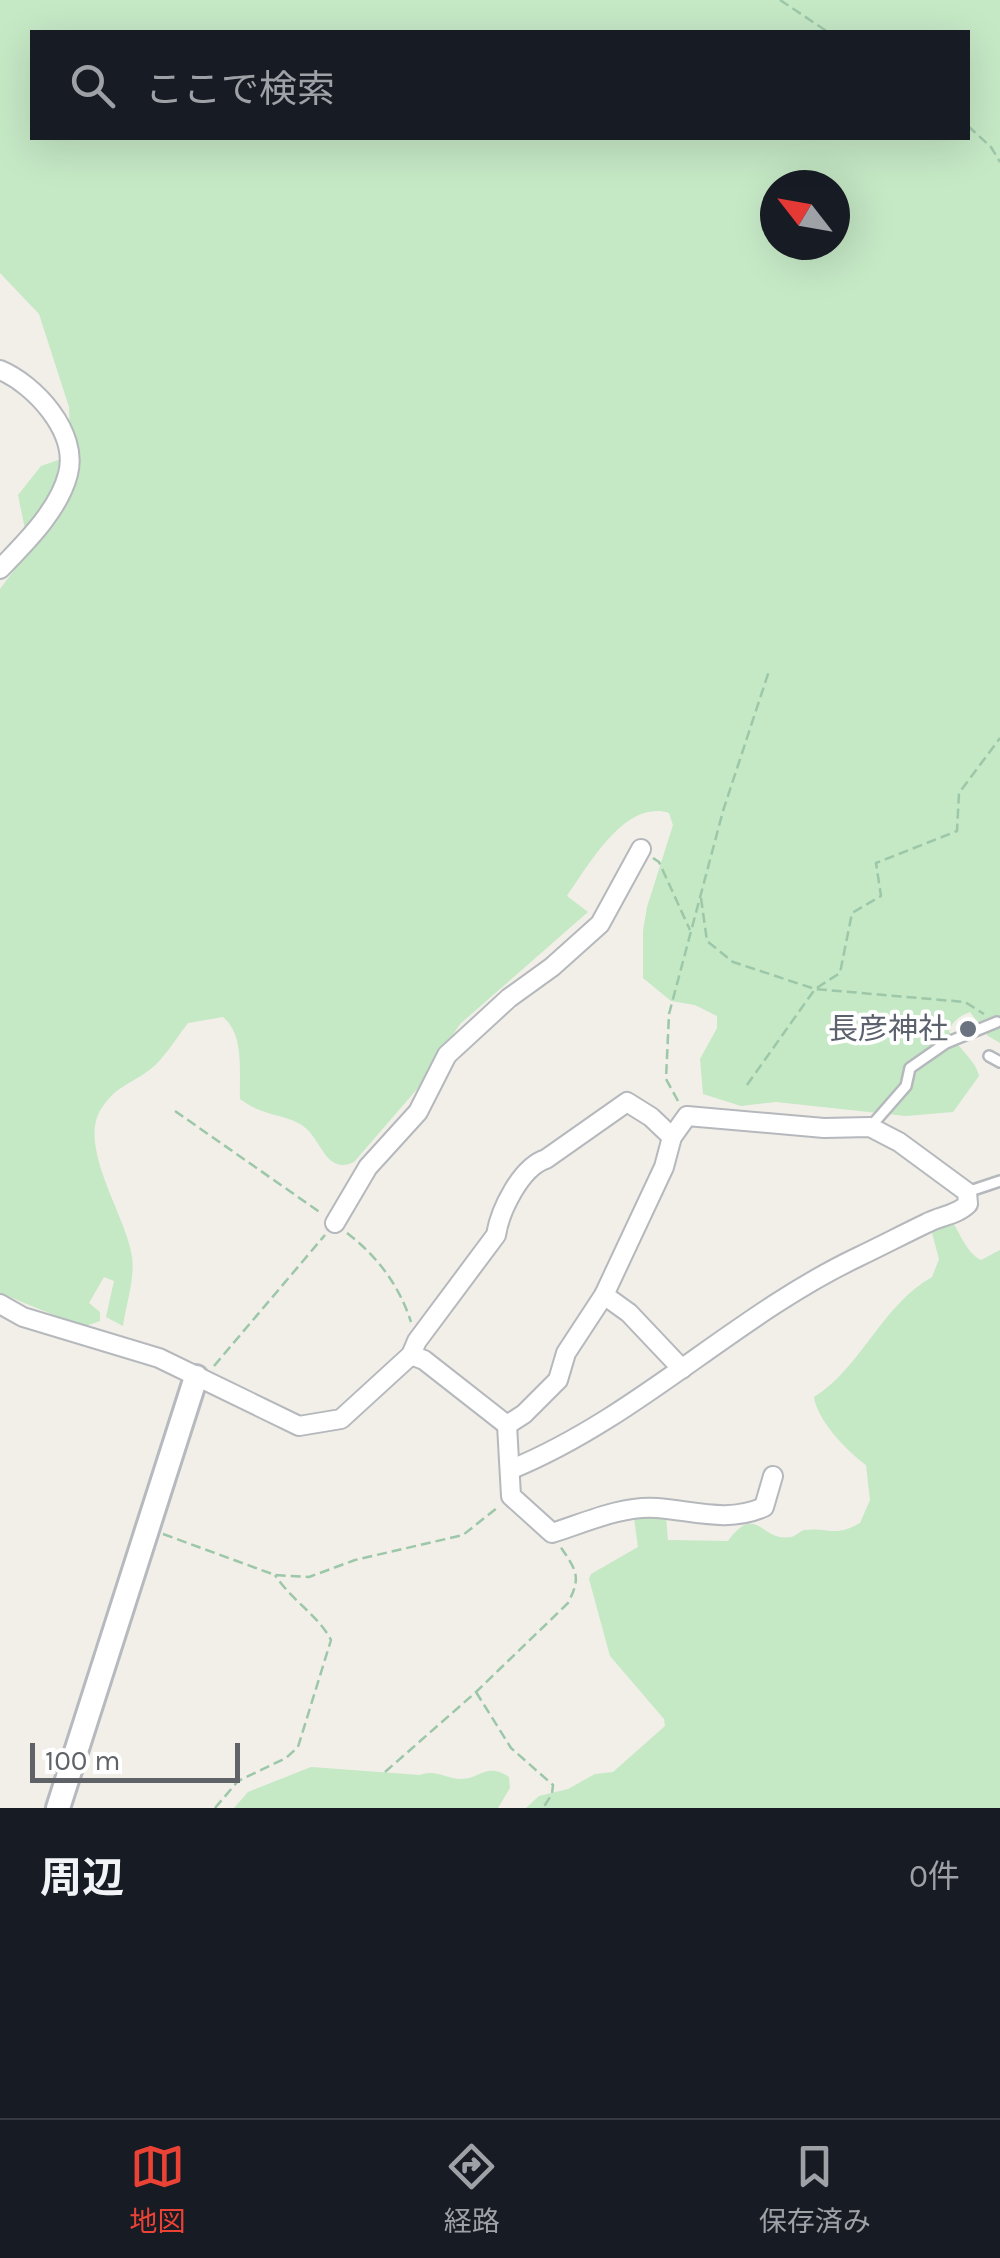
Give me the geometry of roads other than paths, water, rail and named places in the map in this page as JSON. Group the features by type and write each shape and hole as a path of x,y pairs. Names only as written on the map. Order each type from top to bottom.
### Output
{"street":[{"path":"0,370 32,389 54,415 66,442 69,472 54,505 0,569"},
{"path":"335,1223 368,1166 418,1112 446,1055 600,924 641,849"},
{"path":"0,1304 24,1318 159,1358 299,1426 341,1419 414,1348 496,1235 499,1220 532,1163 546,1159 627,1102 672,1136"},
{"path":"508,1425 558,1380 566,1353 604,1294 658,1180 672,1136 686,1116 824,1128 870,1127 900,1142 967,1192 968,1204 962,1210 930,1221 813,1279 611,1416 512,1469"},
{"path":"604,1294 629,1312 682,1370"},
{"path":"414,1348 508,1425 512,1496 552,1534 602,1518 655,1508 711,1517 750,1514 764,1507 773,1476"},
{"path":"58,1808 196,1377"}],"lane":[{"path":"870,1127 906,1086 910,1068 946,1043 997,1022"},
{"path":"989,1056 1000,1062"},
{"path":"967,1192 1000,1181"}],"place":[{"name":"長彦神社","path":"968,1029"}]}
